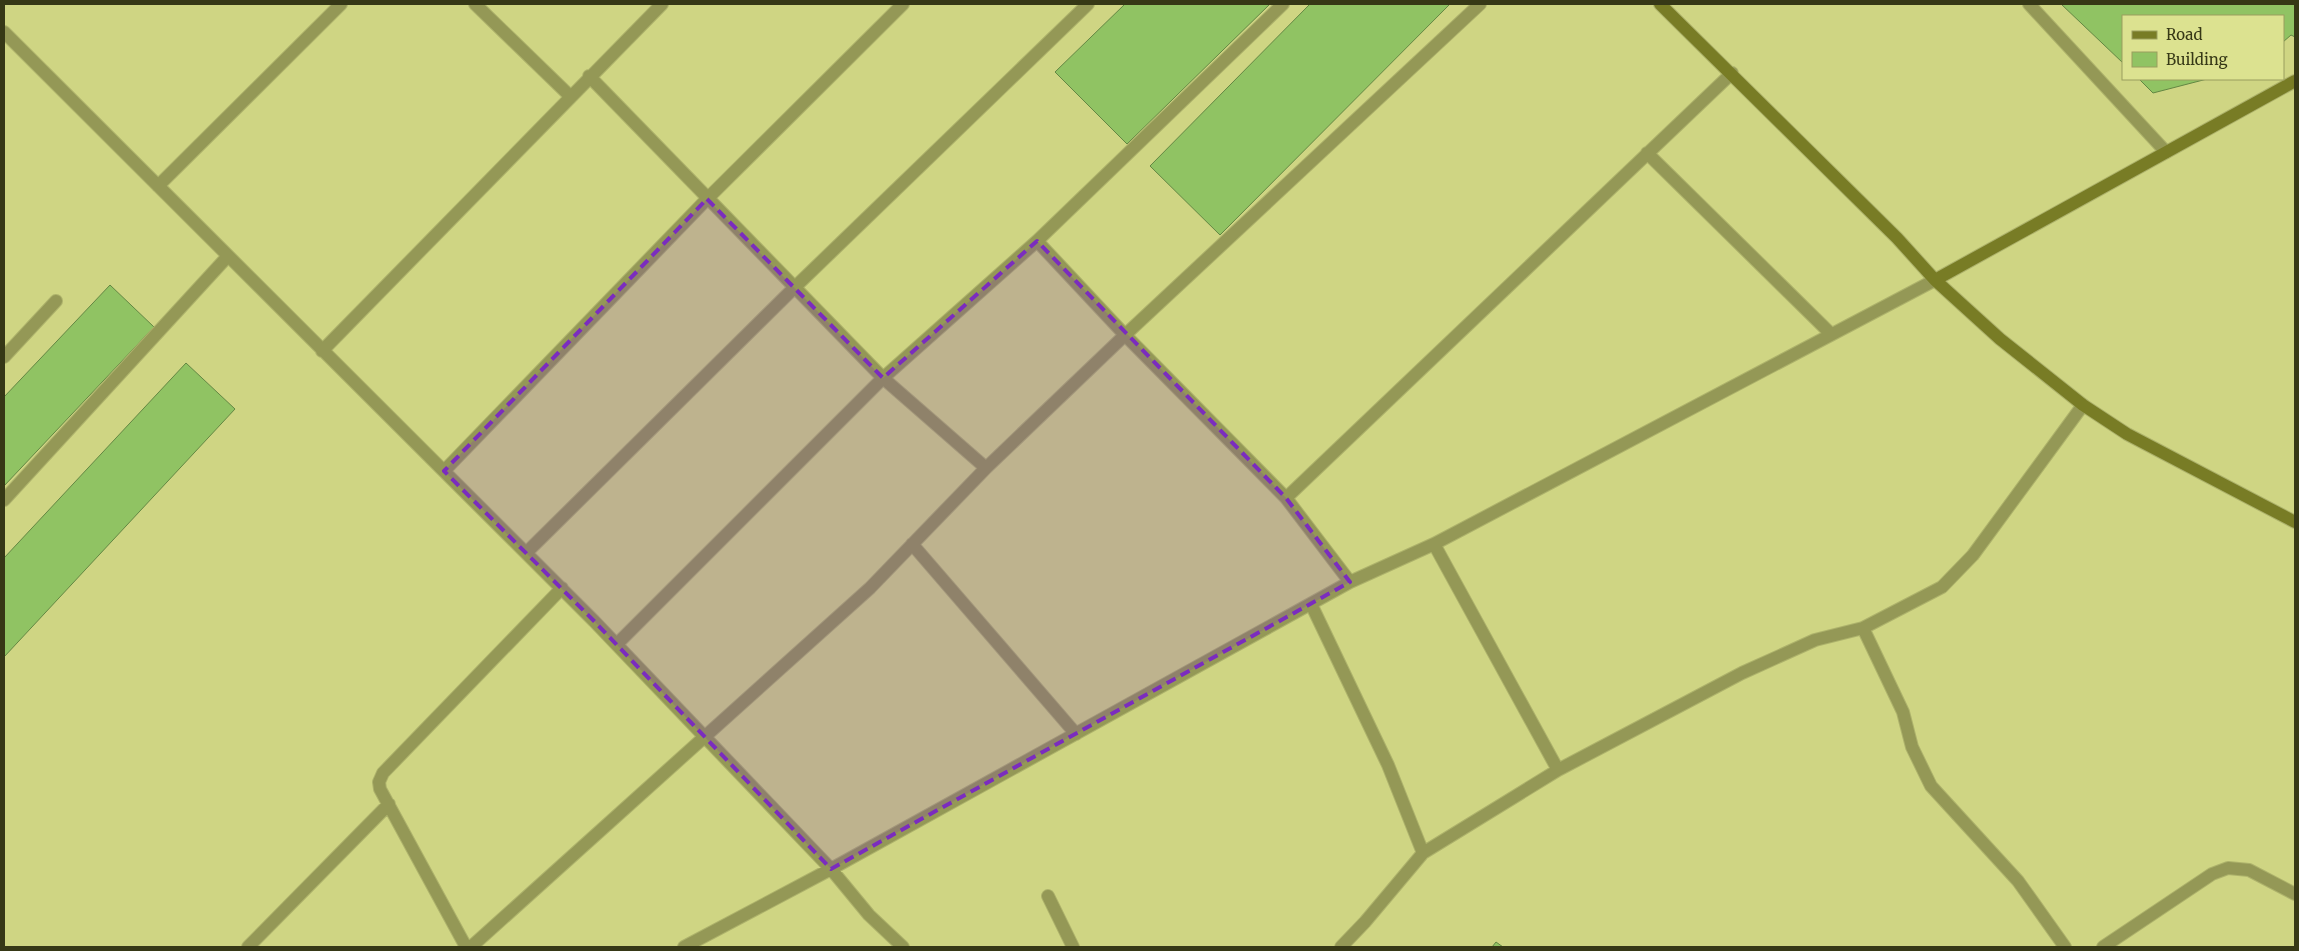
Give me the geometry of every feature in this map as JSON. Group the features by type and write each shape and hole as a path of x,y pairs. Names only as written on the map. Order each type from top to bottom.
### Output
{"main road":[{"path":"1660,4 1897,238 1935,280 2000,339 2083,404 2127,434 2293,519"},
{"path":"1935,280 2295,81"}],"street":[{"path":"158,186 341,4"},
{"path":"474,4 570,96"},
{"path":"322,351 589,76 662,4"},
{"path":"444,471 707,199 903,4"},
{"path":"526,553 794,288 1088,4"},
{"path":"616,644 883,378 1037,241 1283,4"},
{"path":"471,947 870,588 986,468 1125,335 1480,4"},
{"path":"2029,4 2166,152"},
{"path":"4,32 322,351 562,588 831,869 869,915 903,947"},
{"path":"1286,498 1732,73"},
{"path":"589,76 883,378 986,468"},
{"path":"1647,153 1831,334"},
{"path":"1037,241 1125,335 1286,498 1350,582"},
{"path":"4,500 228,256"},
{"path":"684,947 831,869 1350,582 1434,544 1935,280"},
{"path":"4,357 56,301"},
{"path":"1341,947 1365,922 1423,853 1558,770 1742,673 1815,640 1862,628 1942,587 1973,555 2083,404"},
{"path":"912,544 1076,734"},
{"path":"1434,544 1558,770"},
{"path":"466,947 380,788 379,782 383,774 562,588"},
{"path":"1311,604 1388,765 1423,853"},
{"path":"1862,628 1903,712 1912,747 1931,786 2018,881 2064,947"},
{"path":"248,947 389,804"},
{"path":"2103,947 2212,874 2228,868 2249,870 2295,894"},
{"path":"1048,896 1073,947"}],"highlighted area":[{"path":"707,199 883,378 1037,241 1286,498 1350,582 831,869 594,621 444,471"}],"building":[{"path":"1125,4 1270,4 1127,144 1055,72"},
{"path":"1310,4 1450,4 1220,235 1150,166"},
{"path":"2061,4 2295,4 2295,37 2291,35 2284,41 2284,15 2122,15 2122,62"},
{"path":"2140,80 2203,80 2153,93"},
{"path":"110,285 154,327 4,486 4,397"},
{"path":"186,363 235,409 4,657 4,558"},
{"path":"1496,942 1503,947 1492,947"}]}
